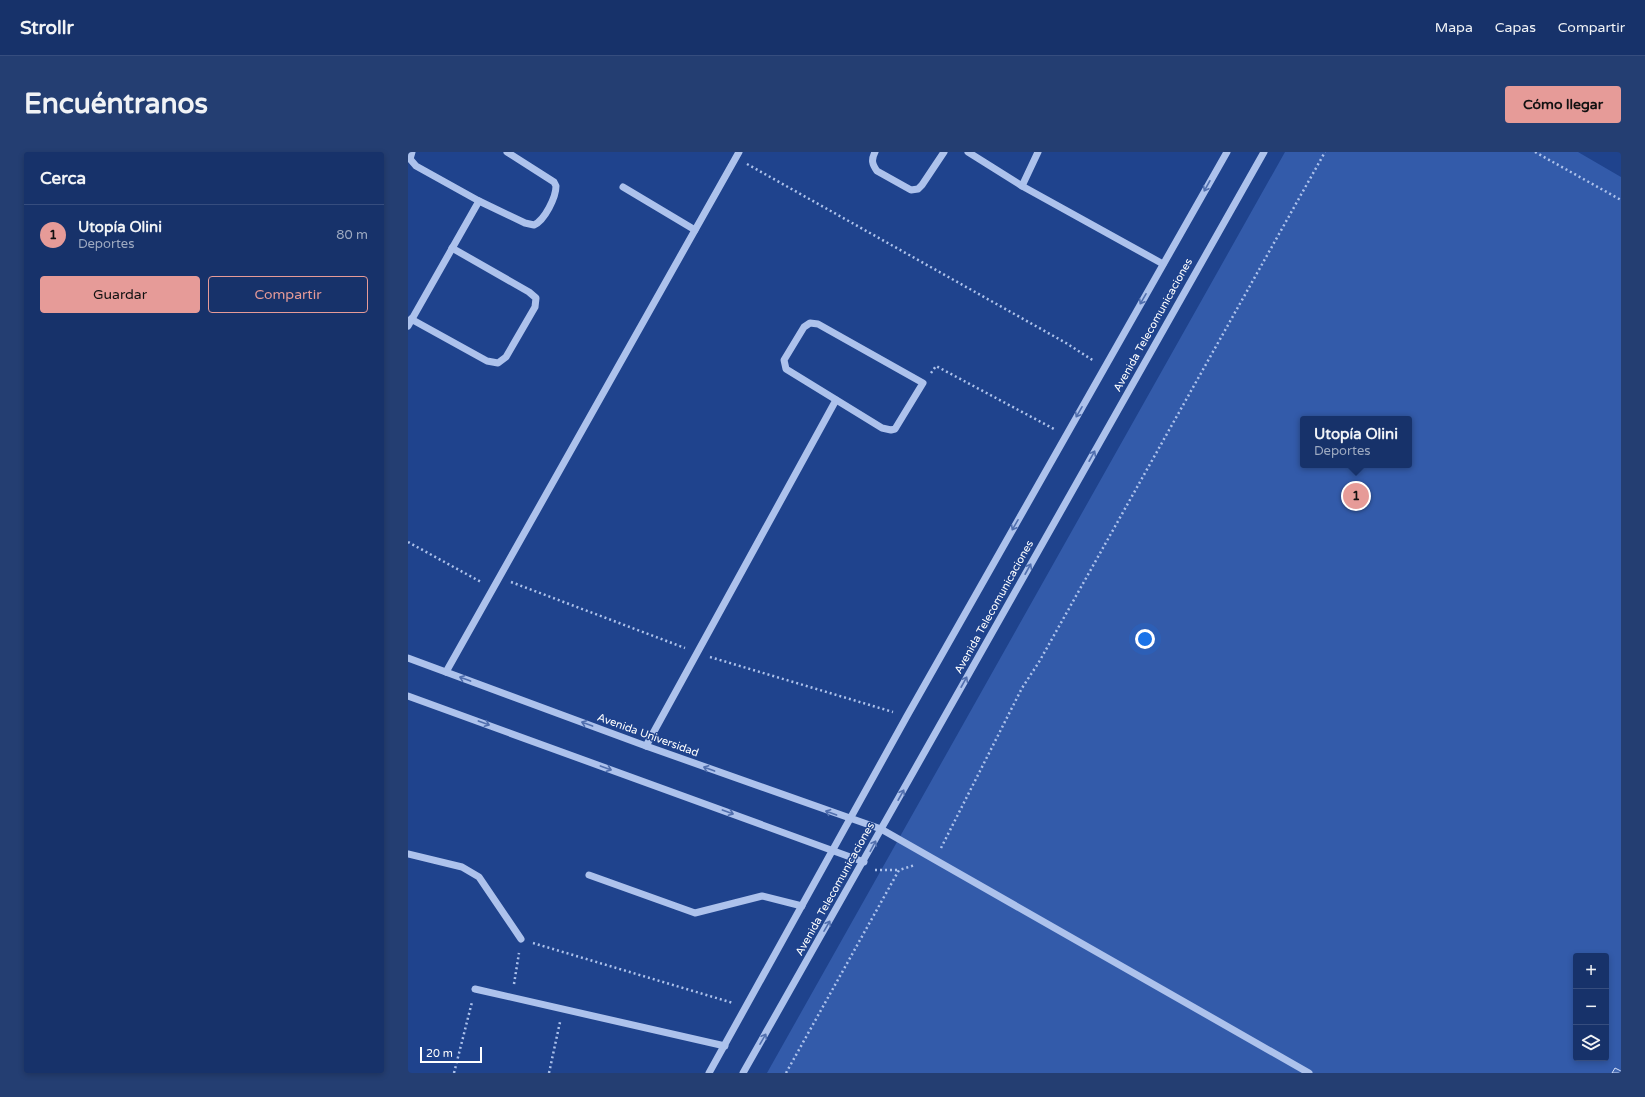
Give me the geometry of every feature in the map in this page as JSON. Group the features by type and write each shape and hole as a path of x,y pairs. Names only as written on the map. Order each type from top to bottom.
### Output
{"street":[{"path":"412,152 410,160 416,166 479,201 525,224 534,225 541,220 555,195 556,186 554,182 507,152"},
{"path":"875,152 872,160 873,166 877,171 911,190 918,189 922,185 944,152"},
{"path":"968,152 1022,186 1163,264"},
{"path":"1022,186 1038,152"},
{"name":"Avenida Telecomunicaciones","path":"710,1073 907,716 1227,152"},
{"name":"Avenida Telecomunicaciones","path":"743,1073 864,862 881,829 1264,152"},
{"path":"446,672 738,155"},
{"path":"623,187 695,230"},
{"path":"452,248 529,292 536,298 535,307 506,357 498,363 487,361 410,322 452,248 479,201"},
{"path":"810,323 818,324 923,384 897,426 891,430 882,428 790,372 784,365 784,360 804,327 810,323"},
{"path":"646,746 836,400"},
{"name":"Avenida Universidad","path":"408,658 850,820 881,829 1309,1073"},
{"path":"408,696 864,862"},
{"path":"408,854 462,867 479,877 521,939"},
{"path":"589,875 695,913 762,896 802,906"},
{"path":"475,989 564,1008 725,1046"}],"path":[{"path":"871,876 875,870 899,870 936,859 1022,688 1047,648 1325,152"},
{"path":"1535,152 1621,200"},
{"path":"738,155 1066,343 1105,368"},
{"path":"923,384 936,366 1066,435"},
{"path":"408,542 488,586 499,578 697,652 907,716"},
{"path":"786,1073 899,870"},
{"path":"512,998 521,939 747,1008"},
{"path":"454,1073 475,989"},
{"path":"549,1073 564,1008"}],"shaded area":[{"path":"1285,152 1578,152 1621,177 1621,1073 767,1073"}],"building":[{"path":"1615,1068 1621,1071 1621,1073 1612,1073"}],"place":[{"name":"Utopía Olini","path":"1356,496"}]}
